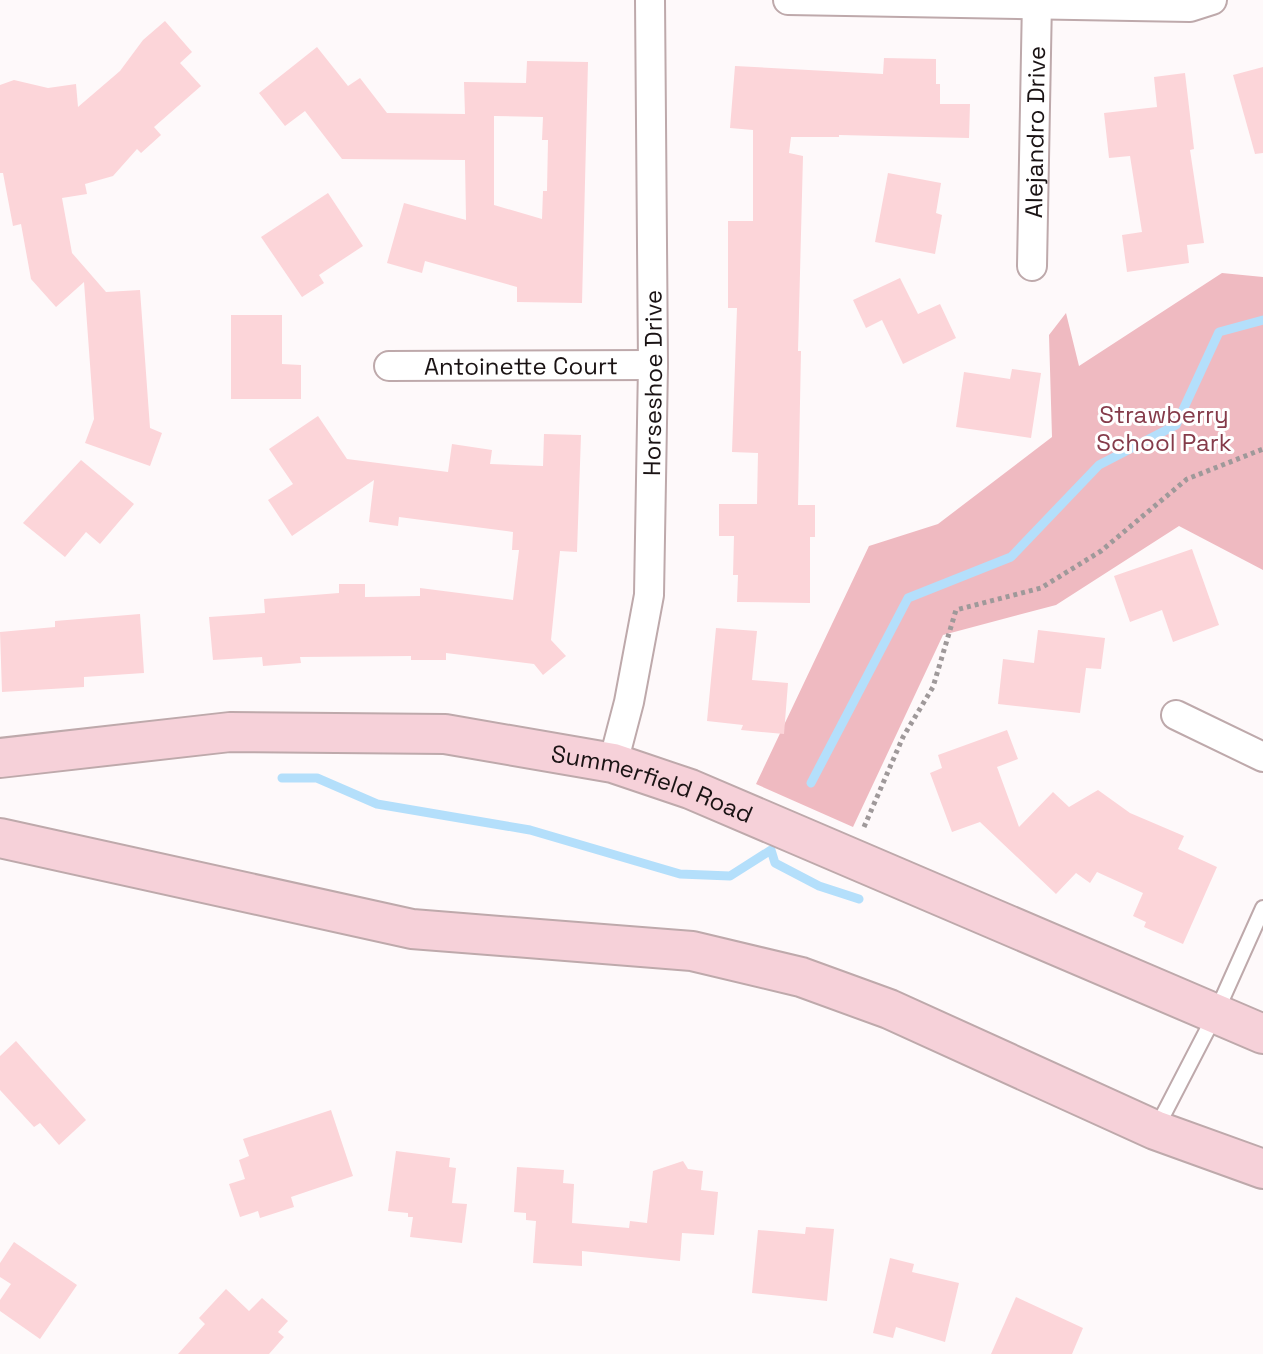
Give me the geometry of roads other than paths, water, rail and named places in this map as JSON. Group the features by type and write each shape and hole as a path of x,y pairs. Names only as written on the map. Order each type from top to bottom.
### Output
{"street":[{"name":"Horseshoe Drive","path":"613,763 629,702 649,595 653,365 650,0"},
{"path":"788,0 1036,1 1190,7 1212,0"},
{"name":"Alejandro Drive","path":"1032,266 1036,1"},
{"name":"Antoinette Court","path":"389,366 653,365"},
{"path":"1176,715 1263,757"},
{"name":"Summerfield Road","path":"0,758 230,732 445,734 613,763 690,789 1263,1034"},
{"path":"0,838 412,929 692,951 801,977 889,1009 1155,1130 1263,1169"}],"lane":[{"path":"1155,1130 1215,1015 1263,908"}],"waterway":[{"path":"811,783 908,598 1011,557 1099,465 1176,425 1219,332 1263,320"},
{"path":"282,778 317,778 377,804 530,830 680,874 730,876 771,850 775,863 819,886 859,899"}],"park label":[{"name":"Strawberry School Park","path":"1164,428"}]}
